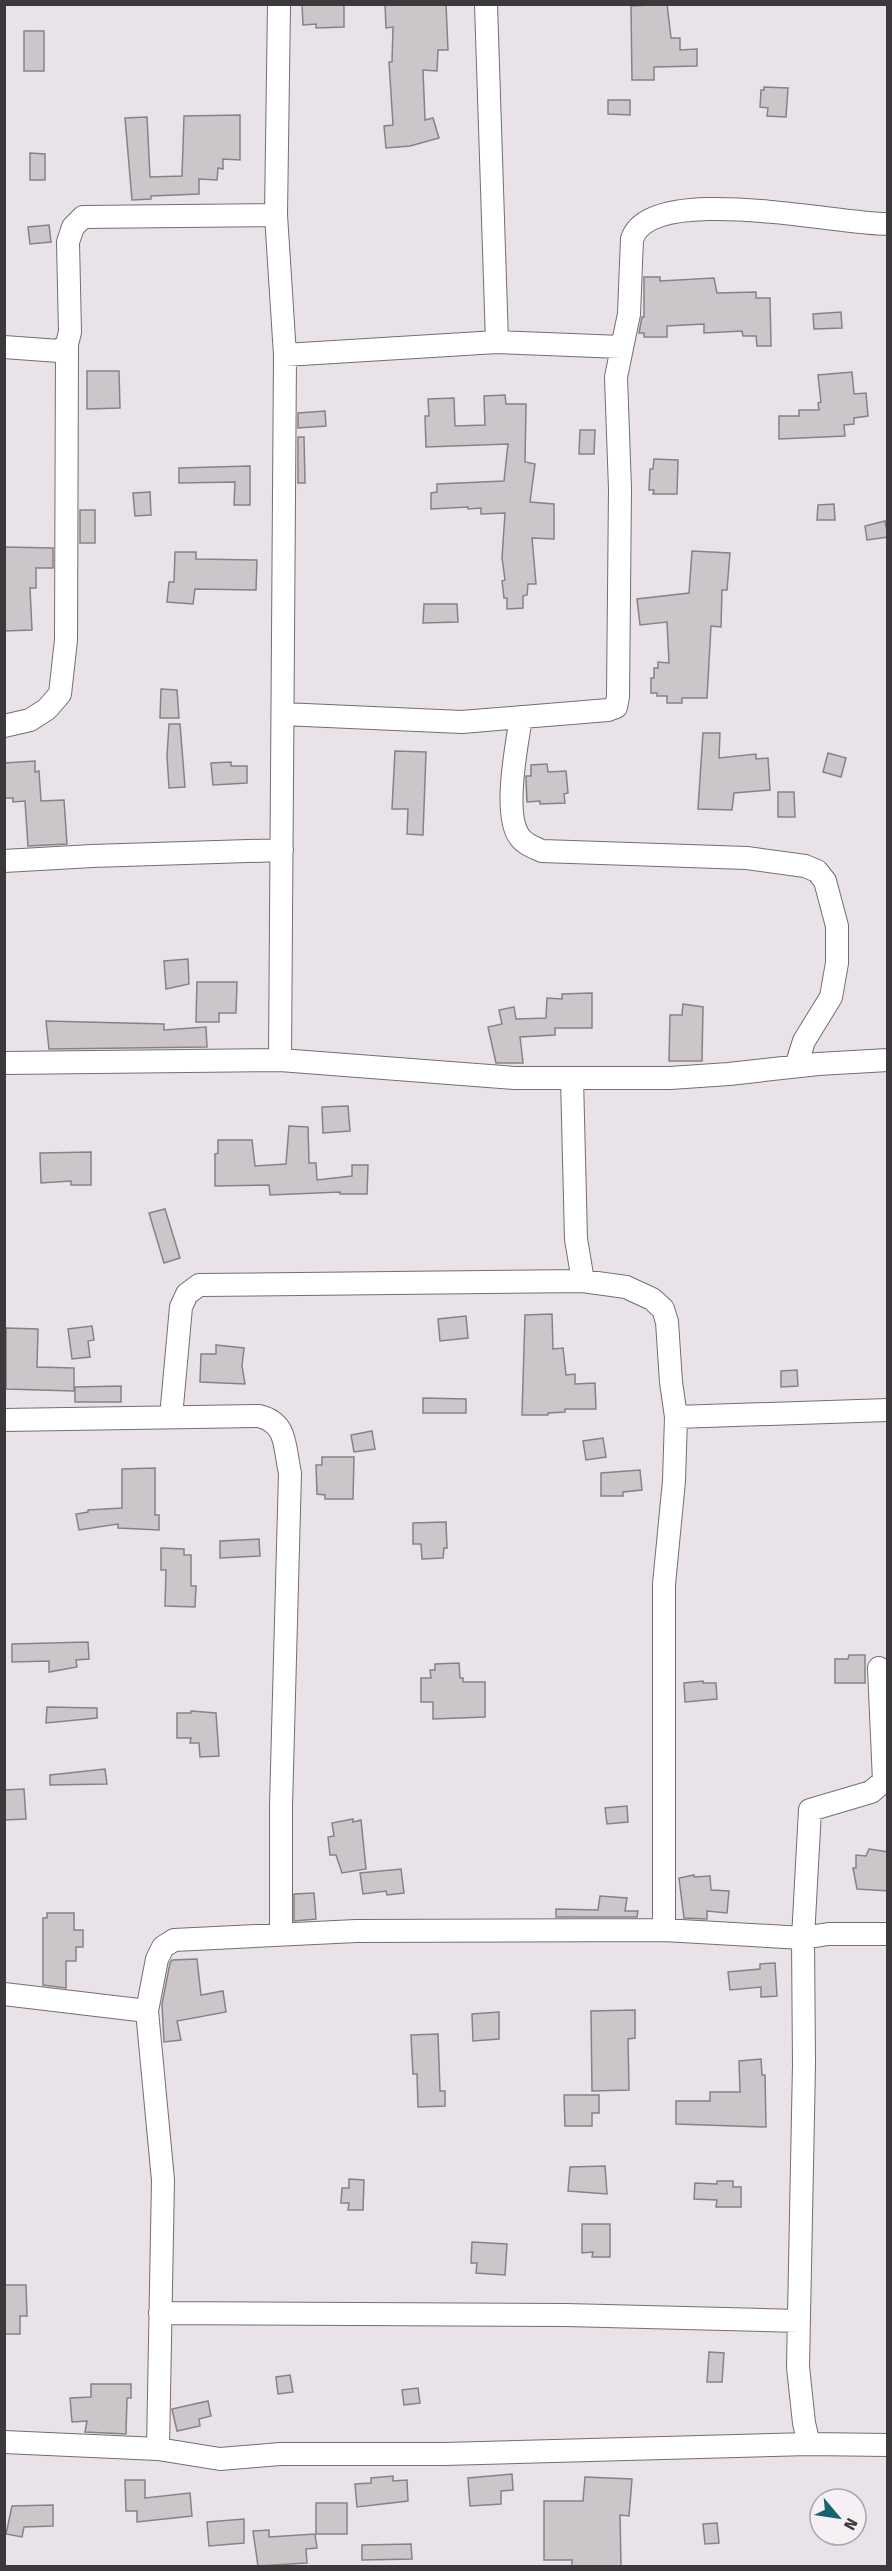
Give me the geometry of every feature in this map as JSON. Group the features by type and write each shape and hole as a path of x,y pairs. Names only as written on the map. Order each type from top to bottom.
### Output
{"street":[{"path":"279,4 276,215 285,355 280,1060"},
{"path":"486,4 497,342"},
{"path":"283,714 462,722 608,710 616,707 618,697 620,489 616,377 628,314 632,239 635,230 642,223 659,215 691,209 778,211 868,224 888,224"},
{"path":"4,726 30,720 47,710 60,694 66,640 67,344 70,332 68,242 73,227 83,217 276,215"},
{"path":"285,355 497,342 621,347"},
{"path":"4,347 58,351 67,344"},
{"path":"521,717 513,777 512,816 518,835 527,845 542,851 747,858 805,866 817,871 825,881 837,926 837,963 831,997 804,1041 796,1066"},
{"path":"4,861 282,850"},
{"path":"4,1063 280,1060 515,1078 670,1078 888,1060"},
{"path":"572,1078 576,1239 583,1281"},
{"path":"171,1417 181,1307 187,1294 199,1285 583,1281 626,1287 652,1299 663,1309 667,1322 676,1417 674,1481 664,1584 664,1930"},
{"path":"676,1417 888,1410"},
{"path":"4,1420 259,1416 272,1419 280,1428 290,1473 281,1934"},
{"path":"809,2444 801,2397 799,2321 804,2064 803,1938 810,1810 871,1792 886,1781 879,1668"},
{"path":"158,2449 163,2180 147,2012 157,1959 163,1947 174,1940 368,1930 664,1930 803,1938 828,1934 888,1934"},
{"path":"4,1994 147,2012"},
{"path":"160,2313 566,2315 799,2321"},
{"path":"4,2442 158,2449 220,2459 280,2454 444,2454 809,2444 888,2445"}],"building":[{"path":"302,4 344,4 344,27 316,28 316,24 303,25"},
{"path":"385,4 446,4 448,50 438,50 437,71 423,70 425,120 433,118 439,138 410,146 386,148 384,126 393,125 389,62 392,62 393,27 386,28"},
{"path":"667,4 671,38 680,38 680,50 697,49 697,66 654,67 654,80 632,80 631,6"},
{"path":"24,31 44,31 44,71 24,71"},
{"path":"764,87 788,88 786,117 767,116 768,108 760,107 761,90 764,90"},
{"path":"608,100 630,100 630,115 608,114"},
{"path":"240,115 240,160 223,159 223,169 218,168 217,180 199,179 199,194 151,196 151,199 132,200 125,118 147,117 150,177 182,176 184,116"},
{"path":"30,153 45,154 45,180 30,180"},
{"path":"49,225 51,242 30,244 28,227"},
{"path":"644,277 660,277 660,281 714,278 717,293 756,292 756,298 770,298 771,346 757,346 756,336 743,336 742,331 704,333 704,324 667,326 667,337 644,337 644,333 639,333 642,317 644,317"},
{"path":"841,312 842,328 814,329 813,314"},
{"path":"87,371 119,371 120,408 87,409"},
{"path":"852,372 854,394 866,393 868,416 854,418 854,424 844,425 845,436 779,439 779,416 799,416 799,410 819,410 818,403 821,402 818,375"},
{"path":"505,395 506,404 526,404 525,462 535,464 530,502 554,504 554,539 532,538 536,584 528,584 527,595 523,596 523,608 507,609 507,598 504,598 502,581 505,580 502,558 505,513 481,514 481,508 468,509 468,507 431,509 431,493 437,492 437,484 504,481 508,444 426,447 425,416 429,416 428,399 454,398 455,426 485,425 484,396"},
{"path":"325,411 326,426 298,428 298,413"},
{"path":"580,430 595,430 594,454 579,454"},
{"path":"298,437 304,437 305,483 298,483"},
{"path":"654,459 678,460 677,494 653,494 654,490 649,490 650,469 653,469"},
{"path":"250,466 250,505 234,505 235,482 179,483 179,468"},
{"path":"150,492 151,515 135,516 133,493"},
{"path":"834,504 835,520 817,520 818,505"},
{"path":"80,510 95,510 95,543 80,543"},
{"path":"885,521 888,537 867,540 865,526"},
{"path":"4,547 53,548 53,568 36,568 36,588 30,588 32,630 4,631"},
{"path":"692,551 730,553 727,590 722,590 721,627 711,626 707,698 682,698 682,703 667,703 667,696 657,696 657,693 651,693 651,678 654,678 654,668 658,668 658,662 669,663 667,622 640,625 637,599 689,593"},
{"path":"175,552 196,552 196,559 257,560 256,590 195,589 193,604 167,602 169,582 174,582"},
{"path":"424,604 457,604 458,622 423,623"},
{"path":"161,689 177,690 179,718 160,718"},
{"path":"169,724 180,724 185,787 169,788 167,756"},
{"path":"703,733 720,733 719,758 756,754 756,759 768,758 770,790 734,793 732,810 698,809"},
{"path":"395,751 426,752 423,835 407,834 408,809 392,809"},
{"path":"828,753 846,758 841,777 823,772"},
{"path":"35,761 35,772 39,771 41,801 64,800 67,844 28,846 25,801 13,802 13,798 4,798 4,763"},
{"path":"231,762 231,766 247,766 247,783 213,785 211,763"},
{"path":"547,764 548,772 566,771 568,793 564,794 565,803 527,802 526,776 531,776 531,765"},
{"path":"778,792 794,792 795,817 778,817"},
{"path":"188,959 189,984 166,989 164,961"},
{"path":"197,982 237,982 236,1013 219,1013 219,1022 196,1022"},
{"path":"592,993 592,1028 555,1028 555,1035 520,1037 523,1063 496,1063 488,1027 502,1024 499,1010 514,1007 516,1019 546,1018 547,998 562,999 562,994"},
{"path":"683,1004 703,1007 702,1061 669,1061 670,1015 682,1015"},
{"path":"46,1021 164,1024 164,1030 206,1027 207,1047 49,1049"},
{"path":"348,1106 350,1131 323,1133 322,1107"},
{"path":"289,1126 308,1127 309,1163 316,1163 317,1180 352,1176 352,1165 368,1165 367,1194 340,1194 340,1192 270,1195 269,1185 215,1186 215,1154 218,1153 218,1140 252,1140 255,1166 286,1164"},
{"path":"91,1152 91,1185 71,1185 71,1181 41,1183 40,1153"},
{"path":"165,1209 180,1258 164,1263 149,1213"},
{"path":"552,1314 553,1349 563,1348 566,1375 575,1374 575,1384 595,1383 596,1409 565,1409 565,1412 548,1413 548,1415 522,1415 525,1315"},
{"path":"466,1316 468,1338 440,1341 438,1319"},
{"path":"92,1326 94,1340 88,1341 90,1357 72,1359 68,1329"},
{"path":"6,1328 38,1329 37,1367 74,1368 74,1391 6,1389"},
{"path":"216,1345 244,1348 242,1366 245,1384 200,1382 201,1354 216,1354"},
{"path":"797,1370 798,1386 781,1387 781,1371"},
{"path":"121,1386 121,1402 75,1402 75,1387"},
{"path":"423,1398 466,1399 466,1413 423,1413"},
{"path":"372,1431 375,1449 354,1452 351,1435"},
{"path":"603,1438 606,1457 586,1460 583,1441"},
{"path":"322,1457 354,1457 353,1499 325,1499 325,1495 317,1494 316,1465 322,1465"},
{"path":"155,1468 155,1515 159,1515 159,1530 118,1528 118,1524 79,1530 76,1514 88,1512 88,1510 122,1508 122,1469"},
{"path":"640,1470 642,1490 623,1492 623,1496 601,1496 601,1473"},
{"path":"446,1522 447,1548 444,1548 443,1558 422,1559 421,1544 413,1544 413,1523"},
{"path":"259,1539 260,1556 220,1558 220,1541"},
{"path":"161,1548 184,1549 184,1555 191,1555 191,1586 196,1586 195,1607 165,1606 166,1570 161,1570"},
{"path":"88,1642 89,1659 76,1660 77,1667 49,1672 49,1661 12,1662 12,1644"},
{"path":"849,1655 865,1655 865,1683 835,1683 835,1659 848,1659"},
{"path":"459,1663 460,1678 463,1678 463,1682 485,1682 485,1717 433,1719 433,1702 421,1702 421,1678 431,1678 430,1670 435,1670 435,1664"},
{"path":"703,1681 703,1683 716,1683 717,1699 685,1702 684,1683"},
{"path":"47,1707 97,1708 97,1718 46,1723"},
{"path":"191,1711 216,1713 219,1756 200,1757 199,1743 190,1743 191,1738 177,1738 177,1713 191,1713"},
{"path":"105,1769 107,1784 50,1785 50,1775"},
{"path":"24,1789 26,1819 4,1820 4,1790"},
{"path":"627,1806 628,1822 607,1824 605,1808"},
{"path":"353,1819 353,1822 361,1820 366,1869 342,1873 336,1855 330,1855 328,1837 334,1836 332,1823"},
{"path":"869,1849 888,1852 888,1891 857,1889 853,1868 856,1868 856,1855 866,1856"},
{"path":"401,1869 404,1893 387,1895 386,1891 363,1894 360,1873"},
{"path":"694,1875 694,1877 710,1876 711,1890 729,1891 727,1913 707,1911 707,1919 684,1918 679,1878"},
{"path":"314,1893 316,1919 294,1921 294,1894"},
{"path":"600,1896 627,1898 625,1911 638,1911 637,1917 556,1917 556,1909 598,1910"},
{"path":"47,1913 74,1913 74,1930 83,1930 83,1947 76,1947 76,1961 66,1961 66,1988 43,1985 43,1918 47,1918"},
{"path":"197,1959 201,1995 223,1991 226,2012 177,2021 181,2040 164,2042 162,2004 170,1963 172,1960"},
{"path":"775,1963 777,1996 761,1997 761,1987 730,1990 728,1972 760,1969 760,1964"},
{"path":"635,2010 635,2038 628,2039 629,2090 592,2091 591,2011"},
{"path":"499,2012 499,2039 473,2041 472,2014"},
{"path":"438,2034 440,2091 445,2091 445,2106 418,2107 417,2074 413,2074 411,2035"},
{"path":"761,2059 762,2075 765,2075 766,2127 676,2124 676,2101 710,2101 710,2092 740,2092 739,2061"},
{"path":"564,2095 599,2095 599,2113 592,2113 592,2126 565,2126"},
{"path":"605,2166 607,2194 568,2191 570,2167"},
{"path":"349,2179 364,2180 363,2210 348,2210 349,2203 341,2203 342,2188 349,2188"},
{"path":"717,2181 733,2181 733,2187 741,2187 741,2207 716,2207 717,2200 694,2199 695,2183 717,2184"},
{"path":"582,2224 610,2224 610,2257 592,2257 593,2252 582,2253"},
{"path":"472,2242 507,2244 505,2275 476,2273 477,2263 471,2263"},
{"path":"5,2285 26,2285 27,2316 20,2316 20,2334 4,2334"},
{"path":"709,2352 724,2353 722,2382 707,2382"},
{"path":"290,2375 293,2392 278,2394 276,2377"},
{"path":"91,2384 131,2384 131,2398 127,2398 126,2434 85,2432 87,2421 72,2422 70,2398 91,2397"},
{"path":"418,2388 420,2403 404,2405 402,2390"},
{"path":"208,2401 211,2416 199,2419 200,2426 177,2431 172,2409"},
{"path":"512,2474 513,2490 501,2491 501,2504 470,2506 468,2478"},
{"path":"393,2476 393,2481 407,2480 408,2501 357,2507 355,2484 371,2483 371,2478"},
{"path":"585,2477 632,2479 629,2516 620,2515 621,2566 572,2566 572,2560 544,2560 544,2501 583,2501"},
{"path":"125,2480 145,2480 145,2498 190,2493 192,2516 137,2522 137,2511 126,2511"},
{"path":"316,2503 347,2503 347,2534 316,2534"},
{"path":"53,2505 53,2526 24,2527 22,2537 6,2534 12,2506"},
{"path":"244,2519 244,2543 209,2546 207,2522"},
{"path":"717,2523 719,2543 705,2544 703,2524"},
{"path":"269,2530 269,2537 315,2534 317,2548 306,2549 307,2563 258,2566 253,2531"},
{"path":"411,2544 412,2559 362,2560 362,2545"}]}
